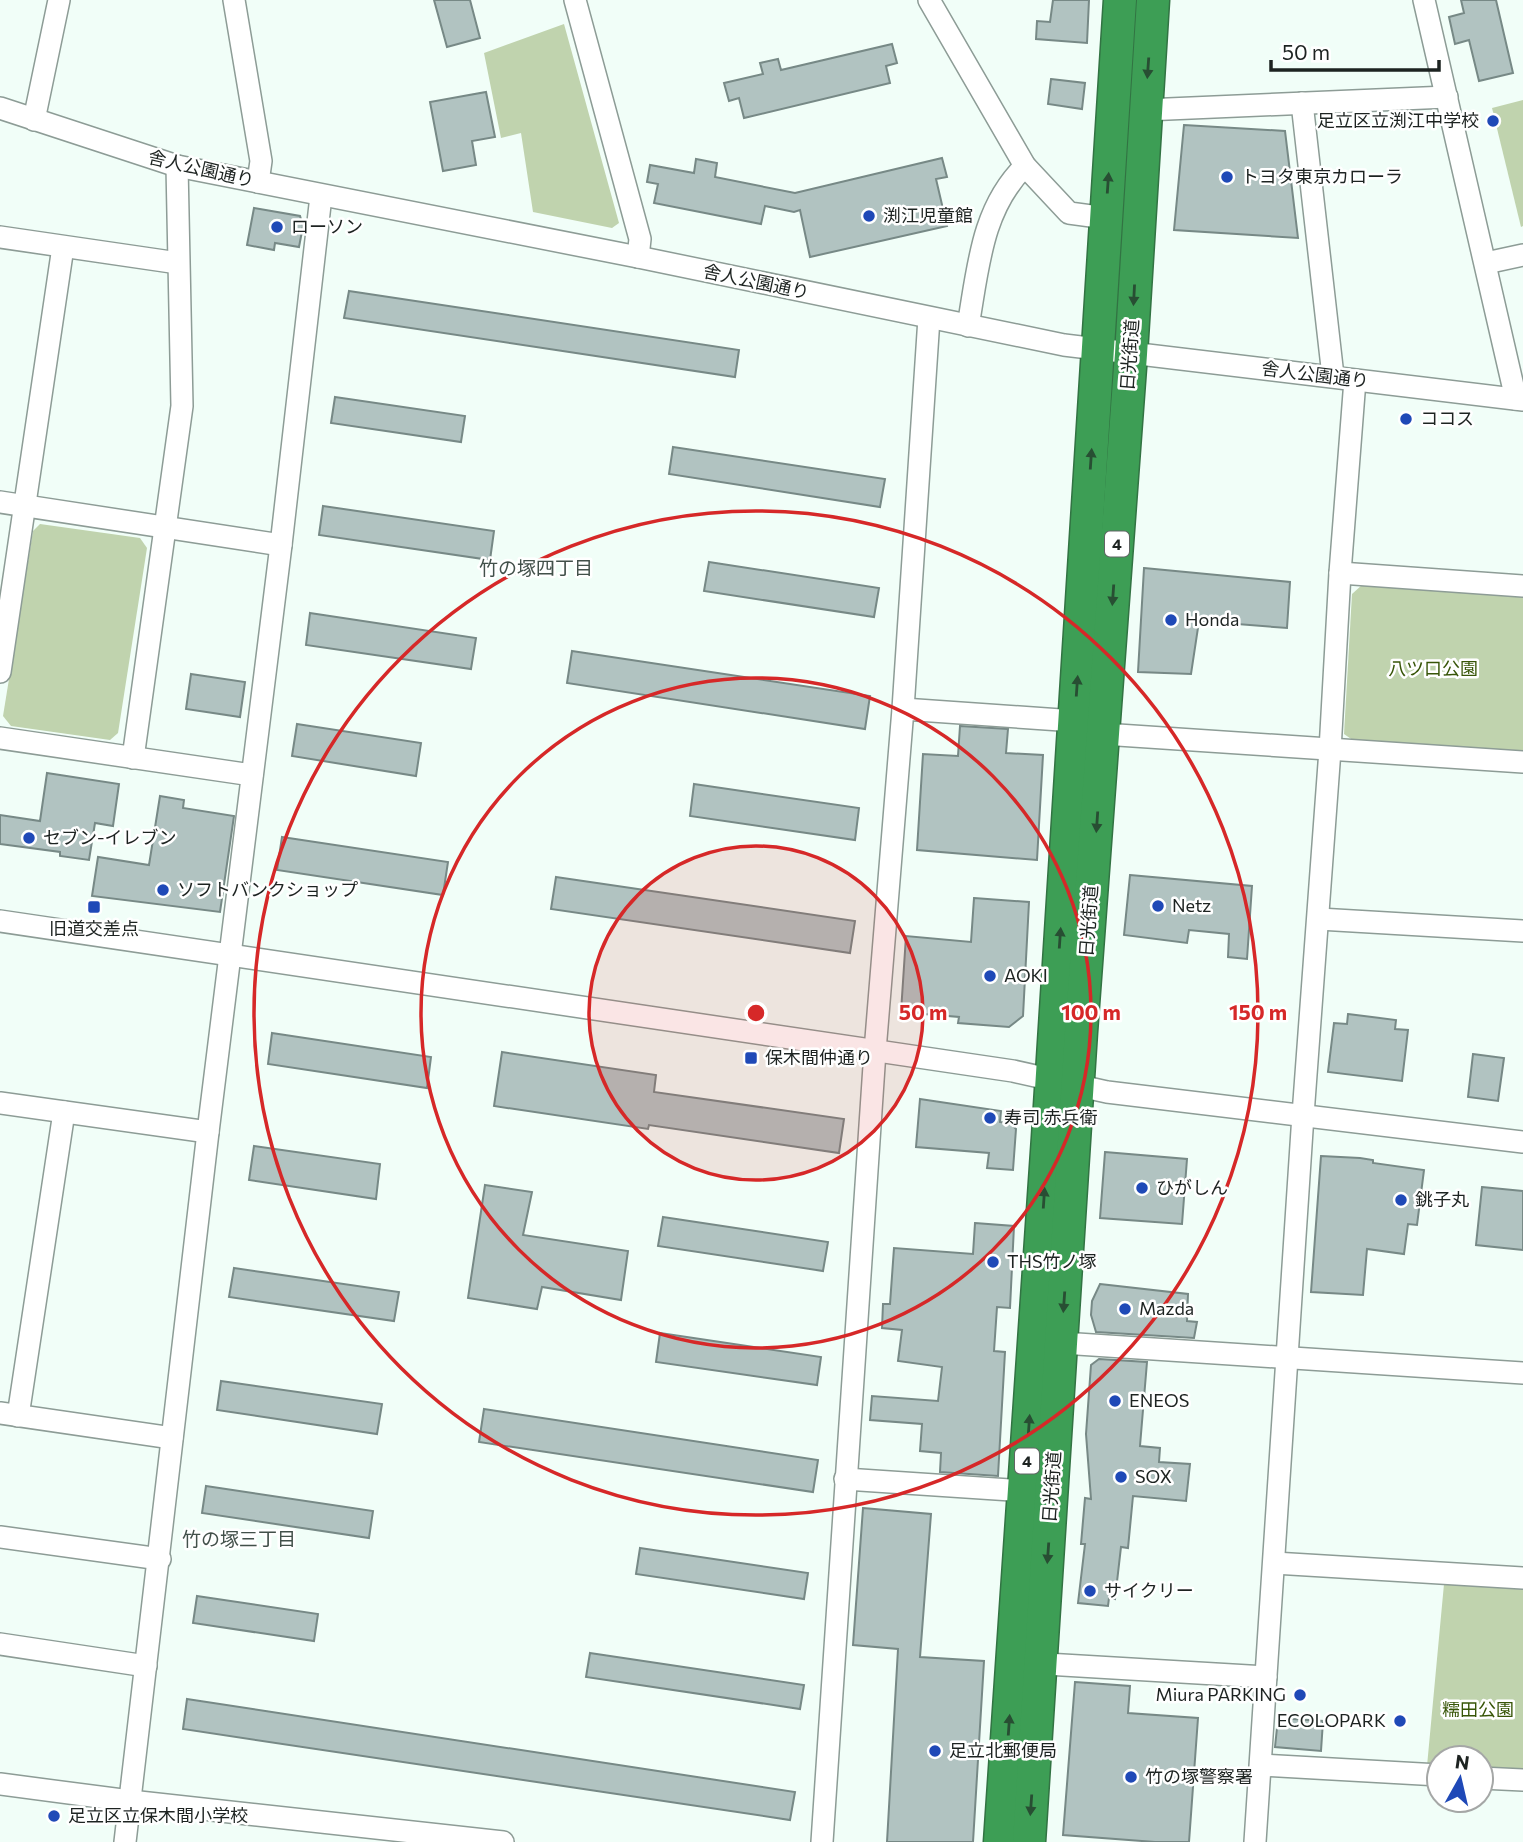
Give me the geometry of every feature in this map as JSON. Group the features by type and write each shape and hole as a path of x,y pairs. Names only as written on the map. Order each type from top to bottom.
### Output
{"highway":[{"name":"日光街道","path":"1000,1842 1027,1663 1062,1343 1064,1083 1074,722 1120,0"},
{"name":"日光街道","path":"1029,1842 1025,1492 1064,1083 1103,734 1131,354 1153,0"}],"street":[{"path":"34,120 59,0"},
{"path":"234,0 261,161 258,182"},
{"path":"575,0 640,239 638,257"},
{"path":"929,0 1025,166 1069,213 1106,218"},
{"path":"1424,0 1520,400"},
{"path":"1145,110 1447,97"},
{"path":"1302,103 1333,376"},
{"name":"舎人公園通り","path":"0,108 177,166 1098,351 1333,376 1520,400"},
{"path":"133,758 182,405 177,166"},
{"path":"968,326 989,219 1012,179 1025,166"},
{"path":"125,1842 321,195"},
{"path":"0,237 178,263"},
{"path":"0,672 63,247"},
{"path":"1486,263 1523,255"},
{"path":"822,1842 875,1051 903,709 929,318"},
{"path":"1255,1842 1355,380"},
{"path":"0,502 281,545"},
{"path":"1340,573 1523,586"},
{"path":"903,709 1074,722"},
{"path":"1103,734 1523,762"},
{"path":"0,738 252,775"},
{"path":"1319,919 1523,931"},
{"path":"0,920 1013,1071 1064,1083 1523,1142"},
{"path":"0,1103 208,1132"},
{"path":"64,1112 9,1414 172,1438"},
{"path":"1062,1343 1523,1373"},
{"path":"845,1479 1025,1492"},
{"path":"0,1537 160,1559"},
{"path":"1274,1563 1523,1578"},
{"path":"0,1644 146,1666"},
{"path":"1027,1663 1266,1676"},
{"path":"1261,1765 1425,1774"},
{"path":"1495,1779 1523,1780"},
{"path":"0,1784 431,1838 503,1842"}],"green space":[{"path":"564,24 619,223 612,228 533,212 521,133 501,138 484,53"},
{"path":"1523,100 1523,226 1521,227 1492,108"},
{"path":"40,524 140,538 147,548 118,733 110,740 11,726 3,716 33,531"},
{"name":"八ツ口公園","path":"1362,585 1523,594 1523,753 1357,743 1344,734 1352,594"},
{"name":"糯田公園","path":"1444,1584 1523,1589 1523,1772 1495,1770 1495,1744 1429,1744"}],"building":[{"path":"434,0 470,0 480,38 447,47"},
{"path":"1053,0 1089,0 1087,43 1036,39 1037,21 1050,22"},
{"path":"1461,0 1496,0 1513,73 1479,81 1469,40 1455,44 1449,17 1464,13"},
{"path":"892,44 897,63 886,66 890,83 744,118 739,98 729,101 724,83 763,74 760,63 778,59 781,70"},
{"path":"1051,79 1085,83 1082,109 1048,104"},
{"path":"486,92 495,137 472,141 476,165 443,171 430,102"},
{"path":"1184,125 1285,131 1298,238 1174,230"},
{"path":"942,158 947,177 936,179 947,226 810,257 800,210 794,212 765,206 761,224 654,203 658,184 647,182 650,165 694,173 696,159 717,163 715,177 795,193"},
{"path":"254,208 300,216 303,226 299,247 275,243 274,250 247,245"},
{"path":"349,291 739,350 735,377 344,318"},
{"path":"335,397 465,416 461,442 331,423"},
{"path":"673,447 885,479 880,507 669,474"},
{"path":"323,506 494,531 490,560 319,535"},
{"path":"709,562 879,588 874,617 704,591"},
{"path":"1144,568 1290,582 1287,628 1199,621 1191,674 1138,672"},
{"path":"310,613 476,638 471,669 306,645"},
{"path":"572,651 870,696 865,729 567,683"},
{"path":"191,674 245,682 240,717 186,709"},
{"path":"297,724 421,743 416,776 292,756"},
{"path":"960,726 1008,729 1006,753 1043,755 1037,860 917,850 923,754 958,756"},
{"path":"47,773 119,784 113,826 95,823 89,860 60,856 60,852 0,844 0,815 40,821"},
{"path":"694,784 859,808 855,840 690,816"},
{"path":"160,796 184,800 183,808 234,816 220,912 92,896 98,857 149,865"},
{"path":"282,837 448,862 443,895 277,870"},
{"path":"1130,875 1252,886 1247,959 1228,957 1229,934 1189,930 1187,943 1124,935"},
{"path":"556,877 855,921 850,953 551,909"},
{"path":"974,898 1029,902 1023,1016 1009,1027 958,1023 959,1017 901,1012 906,936 971,942"},
{"path":"1348,1014 1396,1020 1395,1029 1408,1030 1402,1081 1328,1072 1334,1023 1347,1024"},
{"path":"272,1033 431,1057 427,1088 268,1064"},
{"path":"502,1052 656,1075 654,1092 844,1119 839,1153 494,1106"},
{"path":"1473,1054 1504,1058 1498,1101 1468,1097"},
{"path":"920,1099 1001,1111 1000,1122 1011,1124 1016,1129 1013,1170 987,1168 989,1153 916,1147"},
{"path":"254,1146 380,1164 376,1199 249,1180"},
{"path":"1105,1152 1187,1159 1182,1224 1100,1218"},
{"path":"1321,1156 1360,1158 1373,1160 1373,1163 1424,1170 1417,1225 1408,1224 1404,1254 1367,1249 1363,1295 1311,1292"},
{"path":"485,1185 532,1192 523,1235 628,1251 621,1300 542,1287 537,1309 468,1298"},
{"path":"1482,1187 1523,1191 1523,1250 1476,1245"},
{"path":"663,1217 828,1242 823,1271 658,1246"},
{"path":"975,1223 1014,1226 1010,1308 997,1307 994,1351 1005,1352 998,1476 940,1472 941,1453 920,1451 922,1424 870,1420 872,1396 938,1401 942,1367 898,1361 902,1330 882,1328 883,1304 890,1304 894,1248 973,1254"},
{"path":"234,1268 399,1292 394,1321 229,1297"},
{"path":"1100,1284 1188,1294 1187,1321 1197,1322 1194,1338 1096,1332 1091,1315 1092,1301"},
{"path":"660,1333 821,1357 817,1385 656,1362"},
{"path":"1099,1359 1147,1362 1140,1446 1160,1448 1159,1462 1190,1464 1186,1501 1133,1496 1128,1548 1121,1547 1115,1599 1109,1598 1108,1606 1078,1603 1085,1544 1081,1544 1085,1498 1091,1499 1086,1434 1091,1365"},
{"path":"221,1381 382,1404 377,1434 217,1410"},
{"path":"484,1409 818,1460 813,1492 479,1442"},
{"path":"206,1486 373,1511 369,1538 202,1513"},
{"name":"足立北郵便局","path":"863,1508 931,1514 920,1657 984,1661 973,1842 887,1842 898,1649 853,1645"},
{"path":"640,1548 808,1573 804,1599 636,1574"},
{"path":"197,1596 318,1614 314,1641 193,1623"},
{"path":"590,1653 804,1685 800,1709 586,1677"},
{"name":"竹の塚警察署","path":"1075,1682 1130,1686 1128,1713 1198,1718 1189,1842 1063,1835"},
{"path":"187,1699 795,1792 790,1820 183,1729"},
{"path":"1278,1718 1323,1721 1321,1751 1275,1747"}],"place":[{"name":"足立区立渕江中学校","path":"1493,121"},
{"name":"トヨタ東京カローラ","path":"1227,177"},
{"name":"渕江児童館","path":"869,216"},
{"name":"ローソン","path":"277,227"},
{"name":"ココス","path":"1406,419"},
{"name":"Honda","path":"1171,620"},
{"name":"セブン-イレブン","path":"29,838"},
{"name":"ソフトバンクショップ","path":"163,890"},
{"name":"Netz","path":"1158,906"},
{"name":"旧道交差点","path":"94,907"},
{"name":"AOKI","path":"990,976"},
{"name":"保木間仲通り","path":"751,1058"},
{"name":"寿司 赤兵衛","path":"990,1118"},
{"name":"ひがしん","path":"1142,1188"},
{"name":"銚子丸","path":"1401,1200"},
{"name":"THS竹ノ塚","path":"993,1262"},
{"name":"Mazda","path":"1125,1309"},
{"name":"ENEOS","path":"1115,1401"},
{"name":"SOX","path":"1121,1477"},
{"name":"サイクリー","path":"1090,1591"},
{"name":"Miura PARKING","path":"1300,1695"},
{"name":"ECOLOPARK","path":"1400,1721"},
{"name":"足立北郵便局","path":"935,1751"},
{"name":"竹の塚警察署","path":"1131,1777"},
{"name":"足立区立保木間小学校","path":"54,1816"}],"district":[{"name":"竹の塚四丁目","path":"536,568"},
{"name":"竹の塚三丁目","path":"239,1539"}]}
